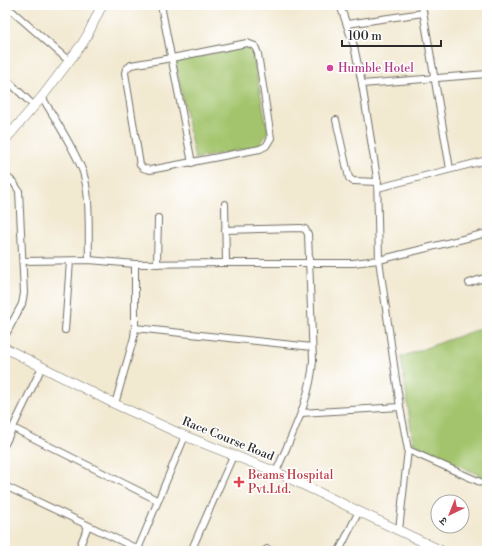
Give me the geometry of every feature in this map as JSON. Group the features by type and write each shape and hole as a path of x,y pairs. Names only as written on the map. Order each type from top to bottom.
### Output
{"street":[{"path":"5,140 42,96 87,36 102,5"},
{"path":"161,5 192,162"},
{"path":"340,5 354,46 362,84 378,185 380,260 400,407 408,450 399,530"},
{"path":"422,5 450,169"},
{"path":"12,11 69,61"},
{"path":"347,24 423,13"},
{"path":"247,43 255,46 258,54 271,138 268,143 260,149 192,162 150,170 143,168 140,165 125,73 126,69 131,65 247,43"},
{"path":"362,84 487,74"},
{"path":"5,78 34,106"},
{"path":"42,96 83,172 87,195 89,260"},
{"path":"336,120 349,178 353,181 378,185 487,160"},
{"path":"5,175 14,183 19,191 23,298 22,304 5,336"},
{"path":"225,204 226,263"},
{"path":"157,264 158,218"},
{"path":"225,230 301,228 305,229 308,234 312,347 314,360 313,369 301,414 276,472"},
{"path":"22,261 89,260 134,264 353,263 380,260 487,233"},
{"path":"65,330 70,261"},
{"path":"116,404 132,347 135,328 134,264"},
{"path":"469,283 487,277"},
{"path":"135,328 312,347"},
{"name":"Race Course Road","path":"5,348 116,404 185,436 276,472 442,551"},
{"path":"5,444 42,367"},
{"path":"301,414 400,407"},
{"path":"12,428 157,500"},
{"path":"5,486 140,550 157,500 185,436"},
{"path":"408,450 487,485"},
{"path":"191,551 233,456"},
{"path":"339,551 360,511"},
{"path":"78,551 88,526"},
{"path":"264,551 267,549 273,551"}],"green space":[{"path":"251,46 268,132 259,146 195,159 175,61"},
{"path":"487,326 487,479 413,443 401,357"}],"place":[{"name":"Humble Hotel","path":"330,68"},
{"name":"Beams Hospital Pvt.Ltd.","path":"239,482"}]}
